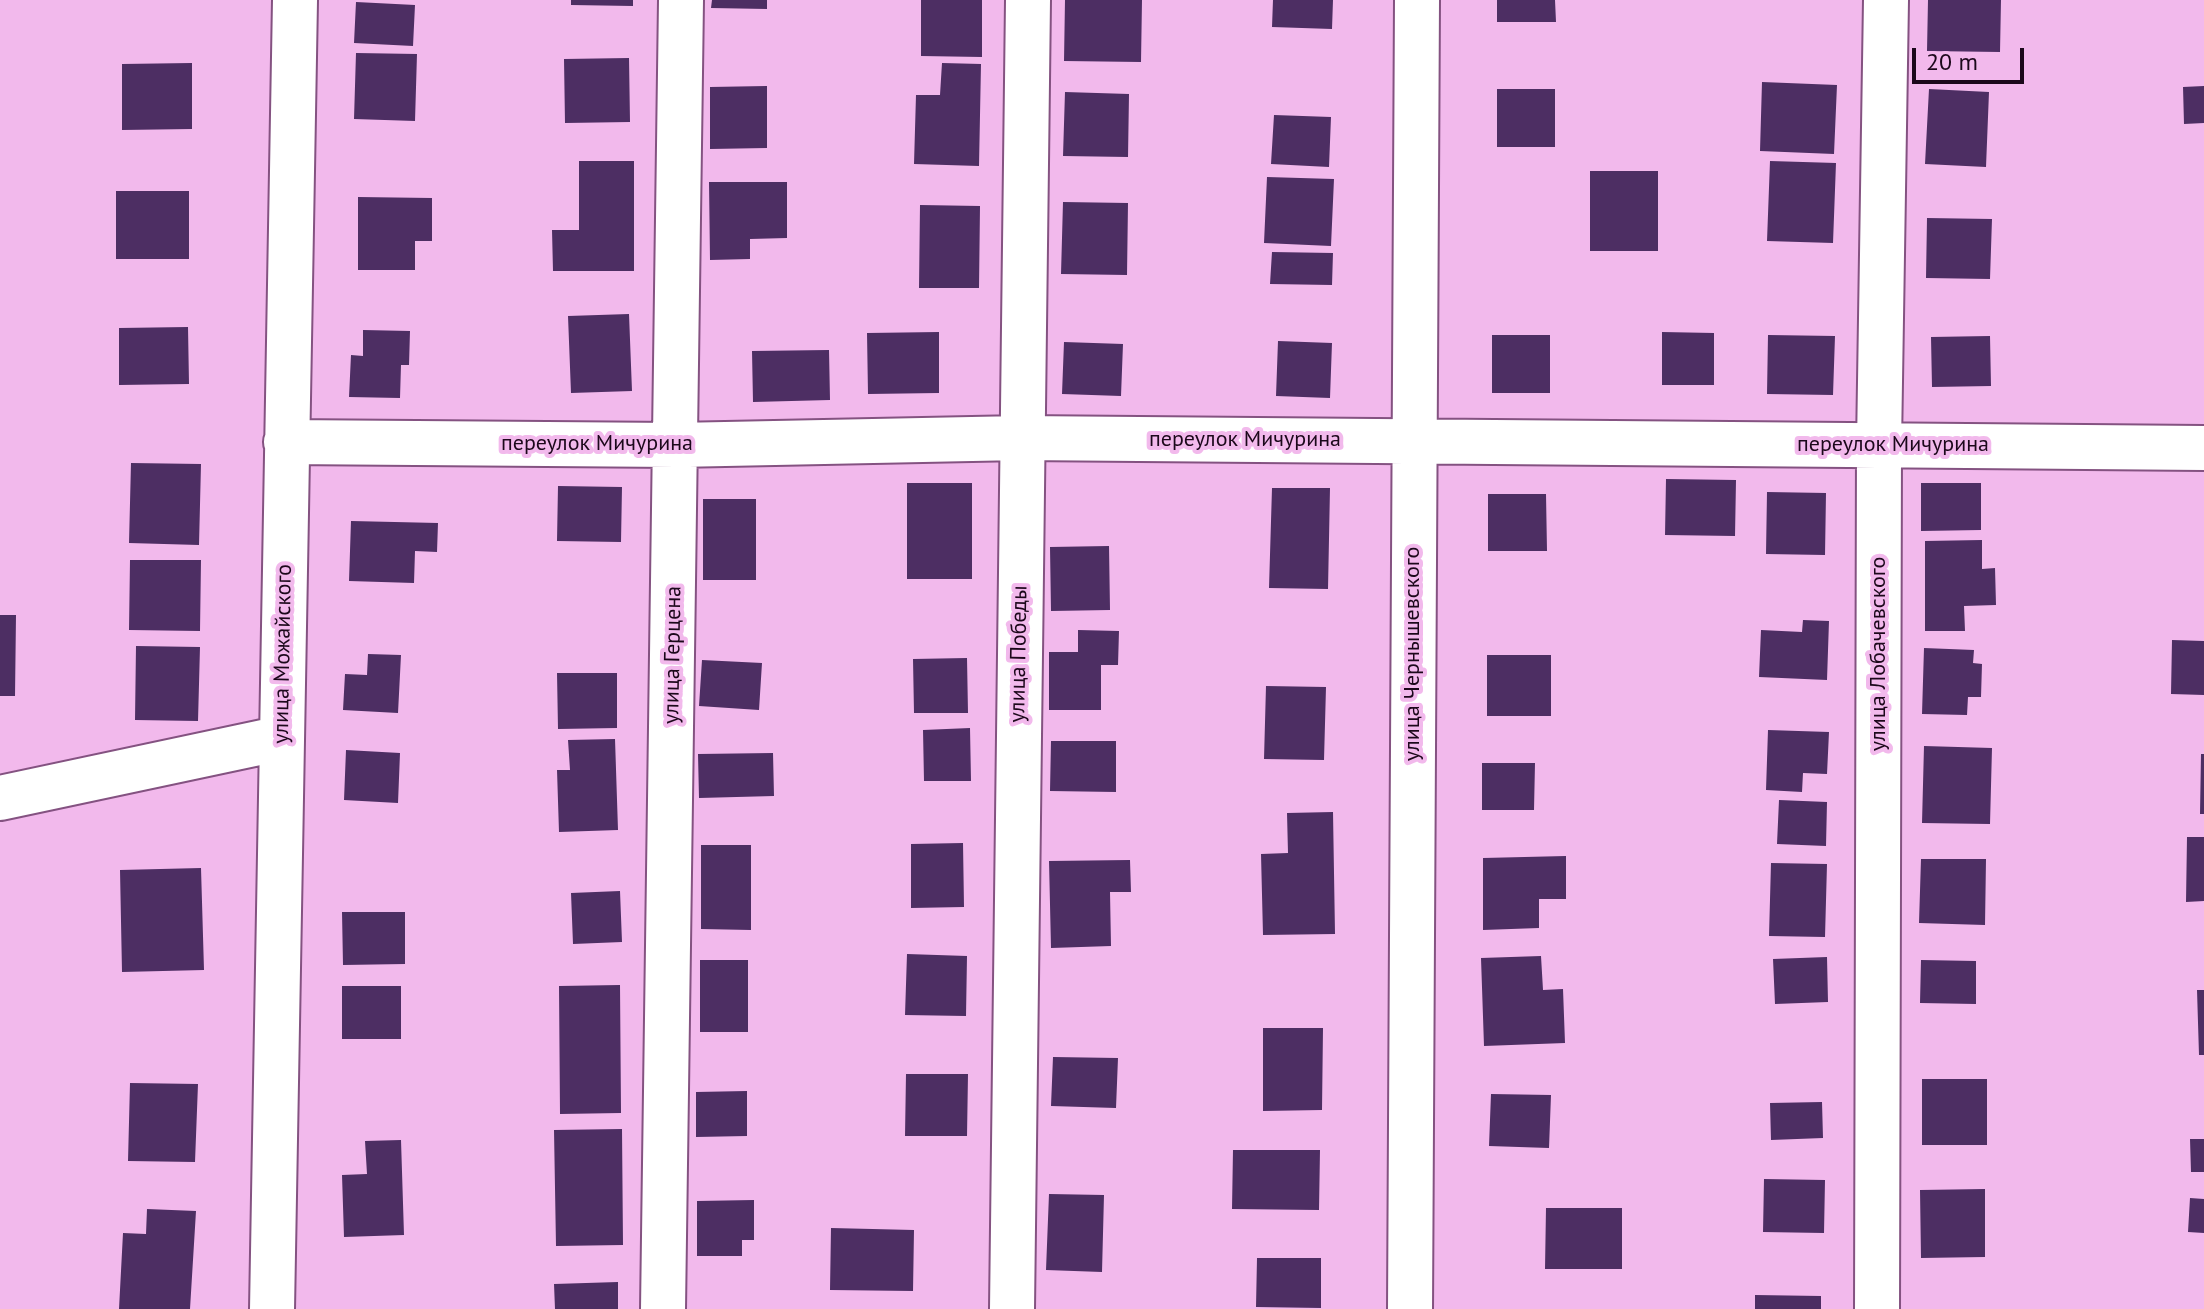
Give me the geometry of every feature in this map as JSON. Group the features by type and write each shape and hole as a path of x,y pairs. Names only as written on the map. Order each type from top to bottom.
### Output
{"street":[{"name":"улица Можайского","path":"272,1309 295,0"},
{"name":"улица Герцена","path":"663,1309 681,0"},
{"name":"улица Победы","path":"1012,1309 1028,0"},
{"name":"улица Чернышевского","path":"1410,1309 1417,0"},
{"name":"улица Лобачевского","path":"1877,1309 1879,445 1886,0"},
{"name":"переулок Мичурина","path":"286,442 676,445 1021,438 2204,448"},
{"path":"0,798 282,738"}],"building":[{"path":"571,0 633,0 633,6 571,5"},
{"path":"712,0 767,0 767,9 711,8"},
{"path":"921,0 982,0 982,57 921,56"},
{"path":"1065,0 1142,0 1141,62 1064,61"},
{"path":"1273,0 1333,0 1332,29 1272,27"},
{"path":"1497,0 1555,0 1556,22 1497,22"},
{"path":"1928,0 2001,0 2000,52 1927,51"},
{"path":"356,2 415,5 413,46 354,43"},
{"path":"356,53 417,54 415,121 354,119"},
{"path":"629,58 630,122 565,123 564,59"},
{"path":"192,63 192,129 122,130 122,64"},
{"path":"942,63 981,64 979,166 914,164 916,95 940,95"},
{"path":"1762,82 1837,85 1834,154 1760,151"},
{"path":"767,86 767,148 710,149 710,87"},
{"path":"2204,86 2204,123 2184,124 2183,87"},
{"path":"1497,89 1555,89 1555,147 1497,147"},
{"path":"1929,89 1989,92 1986,167 1925,164"},
{"path":"1065,92 1129,94 1128,157 1063,156"},
{"path":"1274,115 1331,117 1329,167 1271,164"},
{"path":"579,161 634,161 634,271 553,271 552,230 579,230"},
{"path":"1770,161 1836,163 1833,243 1767,241"},
{"path":"1590,171 1658,171 1658,251 1590,251"},
{"path":"1267,177 1334,179 1331,246 1264,243"},
{"path":"709,182 787,182 787,238 750,239 750,259 710,260"},
{"path":"116,191 189,191 189,259 116,259"},
{"path":"358,197 432,198 432,241 415,241 415,270 358,270"},
{"path":"1063,202 1128,203 1127,275 1061,274"},
{"path":"920,205 980,206 979,288 919,288"},
{"path":"1927,218 1992,219 1990,279 1926,278"},
{"path":"1272,252 1333,253 1332,285 1270,284"},
{"path":"629,314 632,391 571,393 568,316"},
{"path":"188,327 189,384 119,385 119,328"},
{"path":"363,330 410,331 409,365 401,365 400,398 349,397 351,355 363,356"},
{"path":"939,332 939,393 868,394 867,333"},
{"path":"1662,332 1714,333 1714,385 1662,385"},
{"path":"1492,335 1550,335 1550,393 1492,393"},
{"path":"1768,335 1835,336 1833,395 1767,394"},
{"path":"1990,336 1991,386 1932,387 1931,337"},
{"path":"1278,341 1332,343 1330,398 1276,396"},
{"path":"1064,342 1123,344 1121,396 1062,394"},
{"path":"829,350 830,400 753,402 752,351"},
{"path":"131,463 201,464 199,545 129,543"},
{"path":"1666,479 1736,480 1735,536 1665,535"},
{"path":"907,483 972,483 972,579 907,579"},
{"path":"1921,483 1981,483 1981,530 1921,531"},
{"path":"558,486 622,487 621,542 557,541"},
{"path":"1272,488 1330,488 1328,589 1269,588"},
{"path":"1767,492 1826,493 1825,555 1766,554"},
{"path":"1488,494 1546,494 1547,551 1488,551"},
{"path":"703,499 756,499 756,580 703,580"},
{"path":"351,521 438,523 437,552 415,551 414,583 349,581"},
{"path":"1982,540 1982,569 1995,568 1996,605 1964,606 1965,631 1925,631 1925,541"},
{"path":"1109,546 1110,610 1051,611 1050,547"},
{"path":"130,560 201,560 200,631 129,630"},
{"path":"0,615 16,615 15,696 0,696"},
{"path":"1803,620 1829,621 1827,680 1759,677 1761,630 1802,632"},
{"path":"1078,630 1119,631 1118,665 1101,665 1101,710 1049,710 1049,652 1078,652"},
{"path":"2172,640 2204,641 2204,695 2171,694"},
{"path":"136,646 200,647 198,721 135,720"},
{"path":"1924,648 1974,650 1973,663 1982,664 1981,697 1968,697 1967,715 1922,714"},
{"path":"368,654 401,655 398,713 343,710 345,674 367,675"},
{"path":"1487,655 1551,655 1551,716 1487,716"},
{"path":"967,658 968,713 914,713 913,659"},
{"path":"702,660 762,663 759,710 699,706"},
{"path":"557,673 617,673 617,728 558,729"},
{"path":"1266,686 1326,687 1324,760 1264,759"},
{"path":"970,728 971,781 924,781 923,730"},
{"path":"1768,730 1829,732 1827,774 1803,773 1802,792 1766,790"},
{"path":"615,739 618,830 559,832 557,770 570,770 568,740"},
{"path":"1051,741 1116,741 1116,792 1050,791"},
{"path":"1924,746 1992,748 1990,824 1922,823"},
{"path":"346,750 400,753 398,803 344,800"},
{"path":"773,753 774,796 699,798 698,754"},
{"path":"2201,754 2204,754 2204,814 2200,814"},
{"path":"1482,763 1535,763 1534,810 1482,810"},
{"path":"1779,800 1827,802 1826,846 1777,844"},
{"path":"1333,812 1335,934 1263,935 1261,854 1288,853 1287,813"},
{"path":"2187,837 2204,837 2204,901 2186,902"},
{"path":"963,843 964,907 911,908 911,844"},
{"path":"701,845 751,845 751,930 701,929"},
{"path":"1566,856 1566,899 1539,899 1539,928 1483,930 1483,858"},
{"path":"1921,859 1986,859 1985,925 1919,923"},
{"path":"1130,860 1131,892 1110,892 1111,946 1051,948 1049,861"},
{"path":"1771,863 1827,864 1825,937 1769,936"},
{"path":"201,868 204,970 122,972 120,870"},
{"path":"620,891 622,942 573,944 571,893"},
{"path":"342,912 405,912 405,964 343,965"},
{"path":"907,954 967,956 966,1016 905,1015"},
{"path":"1541,956 1543,990 1563,989 1565,1043 1484,1046 1481,958"},
{"path":"1827,957 1828,1002 1775,1004 1773,959"},
{"path":"700,960 748,960 748,1032 700,1032"},
{"path":"1921,960 1976,961 1976,1004 1920,1003"},
{"path":"620,985 621,1113 560,1114 559,986"},
{"path":"342,986 401,986 401,1039 342,1039"},
{"path":"2197,990 2204,990 2204,1055 2199,1055"},
{"path":"1263,1028 1323,1028 1322,1110 1263,1111"},
{"path":"1053,1057 1118,1058 1116,1108 1051,1106"},
{"path":"906,1074 968,1074 967,1136 905,1136"},
{"path":"1922,1079 1987,1079 1987,1145 1922,1145"},
{"path":"130,1083 198,1084 195,1162 128,1161"},
{"path":"747,1091 747,1136 696,1137 696,1092"},
{"path":"1491,1094 1551,1095 1549,1148 1489,1146"},
{"path":"1822,1102 1823,1138 1771,1140 1770,1103"},
{"path":"622,1129 623,1245 556,1246 554,1130"},
{"path":"2190,1139 2204,1139 2204,1172 2191,1172"},
{"path":"401,1140 404,1235 344,1237 342,1175 367,1174 365,1141"},
{"path":"1233,1150 1320,1150 1319,1210 1232,1209"},
{"path":"1764,1179 1825,1180 1824,1233 1763,1232"},
{"path":"1985,1189 1985,1257 1921,1258 1920,1190"},
{"path":"1049,1194 1104,1195 1102,1272 1046,1270"},
{"path":"2190,1198 2204,1199 2204,1233 2188,1232"},
{"path":"754,1200 754,1240 742,1240 742,1256 697,1256 697,1201"},
{"path":"1546,1208 1622,1208 1622,1269 1545,1269"},
{"path":"147,1209 196,1211 190,1309 119,1309 123,1233 146,1234"},
{"path":"831,1228 914,1230 913,1291 830,1290"},
{"path":"1257,1258 1321,1258 1321,1308 1256,1307"},
{"path":"618,1282 618,1309 555,1309 554,1284"},
{"path":"1755,1295 1821,1296 1821,1309 1755,1309"}]}
